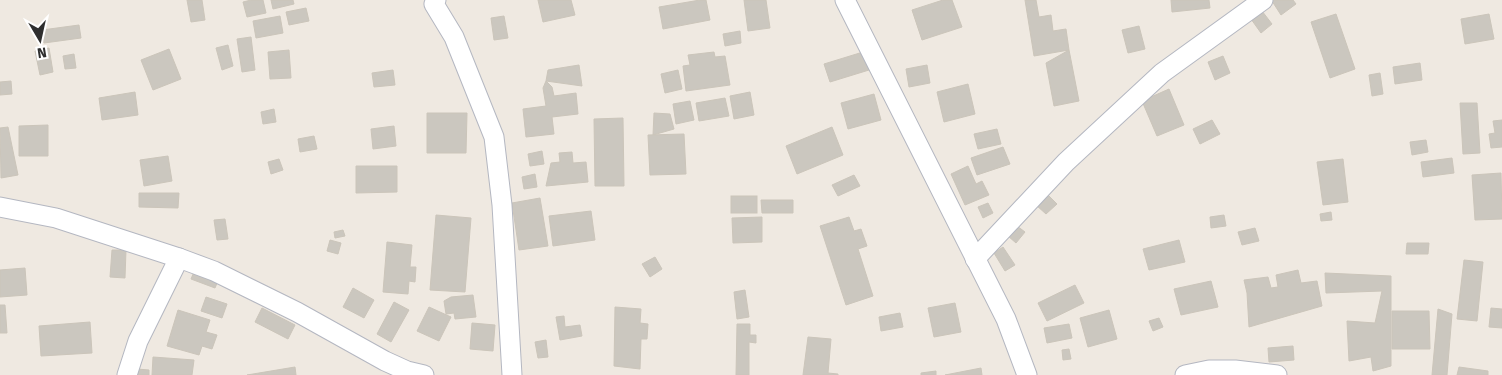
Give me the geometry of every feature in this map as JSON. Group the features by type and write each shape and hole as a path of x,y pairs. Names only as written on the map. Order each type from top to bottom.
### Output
{"street":[{"path":"845,0 1006,319 1027,375"},
{"path":"975,259 1066,162 1162,73 1263,0"},
{"path":"432,1 454,37 494,137 502,205 512,375"},
{"path":"0,207 56,218 180,258 214,271 297,312 385,361 407,371 424,375"},
{"path":"127,375 138,341 180,258"},
{"path":"1185,375 1209,370 1235,370 1277,375"}],"building":[{"path":"187,0 202,0 205,20 191,22"},
{"path":"263,0 266,13 247,17 243,2"},
{"path":"271,0 293,0 294,4 273,9"},
{"path":"538,0 571,0 575,15 543,22"},
{"path":"706,0 710,20 663,29 659,7"},
{"path":"744,0 766,0 770,28 748,31"},
{"path":"943,0 952,0 962,27 922,40 912,10"},
{"path":"1025,0 1036,0 1039,17 1051,15 1053,31 1066,29 1069,50 1034,56"},
{"path":"1171,0 1209,0 1210,8 1172,12"},
{"path":"1293,0 1296,4 1281,15 1272,1"},
{"path":"306,8 309,21 289,25 286,12"},
{"path":"1262,11 1272,24 1261,33 1251,19"},
{"path":"1336,14 1355,69 1330,78 1311,22"},
{"path":"1489,14 1494,39 1465,44 1461,19"},
{"path":"280,16 283,33 256,38 253,21"},
{"path":"504,16 508,38 494,40 491,18"},
{"path":"79,25 81,38 44,43 42,30"},
{"path":"1139,26 1145,49 1128,53 1122,30"},
{"path":"740,31 741,43 725,46 723,34"},
{"path":"251,37 255,70 242,72 237,39"},
{"path":"228,45 233,66 222,70 216,48"},
{"path":"49,48 53,72 40,75 35,51"},
{"path":"169,49 181,79 153,90 141,60"},
{"path":"289,50 291,78 270,79 268,52"},
{"path":"1069,50 1079,101 1054,106 1046,63"},
{"path":"714,52 715,57 725,56 730,85 686,91 683,66 690,65 688,55"},
{"path":"863,52 869,70 830,82 824,64"},
{"path":"74,54 76,68 65,69 63,56"},
{"path":"1223,56 1230,73 1215,80 1208,62"},
{"path":"1420,63 1422,80 1395,84 1393,67"},
{"path":"579,65 582,86 546,81 548,70"},
{"path":"927,65 930,83 909,87 906,69"},
{"path":"393,70 395,85 374,87 372,73"},
{"path":"678,70 682,89 665,93 661,74"},
{"path":"1380,73 1383,94 1372,96 1369,75"},
{"path":"11,81 12,94 0,95 0,82"},
{"path":"546,81 552,87 554,96 576,93 578,114 552,117 554,134 526,137 523,109 546,106 543,88"},
{"path":"968,84 975,114 944,122 937,92"},
{"path":"1169,89 1184,125 1157,136 1142,101"},
{"path":"135,92 138,115 102,120 99,98"},
{"path":"750,92 754,115 734,119 730,96"},
{"path":"874,94 881,120 848,129 841,103"},
{"path":"725,98 729,116 699,121 696,103"},
{"path":"690,101 694,120 676,124 673,104"},
{"path":"1460,103 1477,103 1480,153 1463,154"},
{"path":"274,109 276,122 263,124 261,112"},
{"path":"427,113 467,113 466,153 427,153"},
{"path":"654,113 670,114 674,129 653,135"},
{"path":"623,118 624,186 595,186 594,119"},
{"path":"1212,120 1220,134 1200,144 1193,129"},
{"path":"1502,120 1502,147 1491,148 1489,134 1495,133 1493,121"},
{"path":"48,125 48,156 19,156 19,126"},
{"path":"394,126 396,146 373,149 371,129"},
{"path":"8,127 18,175 1,178 0,128"},
{"path":"832,127 843,155 797,174 786,146"},
{"path":"997,129 1001,144 978,149 974,134"},
{"path":"684,134 686,174 650,175 648,135"},
{"path":"314,136 317,149 300,152 298,139"},
{"path":"1426,140 1428,152 1412,155 1410,142"},
{"path":"1003,147 1010,164 977,175 971,158"},
{"path":"542,151 544,164 530,166 528,154"},
{"path":"572,152 573,163 586,162 588,182 546,186 551,163 560,162 559,153"},
{"path":"168,156 172,181 144,186 140,160"},
{"path":"1452,158 1454,173 1423,177 1421,162"},
{"path":"279,159 283,170 271,174 268,162"},
{"path":"1343,159 1348,202 1323,205 1317,162"},
{"path":"356,166 397,166 397,192 356,193"},
{"path":"968,166 976,184 982,181 989,195 965,205 951,174"},
{"path":"1501,173 1502,219 1475,220 1472,175"},
{"path":"535,174 537,187 524,189 522,177"},
{"path":"854,175 860,186 838,196 832,185"},
{"path":"139,193 179,193 178,208 139,207"},
{"path":"1047,194 1057,204 1046,214 1036,205"},
{"path":"731,196 757,196 757,213 731,213"},
{"path":"540,198 548,246 519,250 512,203"},
{"path":"761,200 793,200 793,213 762,213"},
{"path":"988,203 993,213 983,218 978,207"},
{"path":"591,211 595,240 553,246 549,216"},
{"path":"1331,212 1332,220 1321,221 1320,214"},
{"path":"436,215 471,218 465,292 430,290"},
{"path":"1224,215 1226,226 1211,228 1210,217"},
{"path":"762,217 762,242 733,243 732,218"},
{"path":"849,217 854,231 861,229 867,246 858,249 873,296 846,305 820,226"},
{"path":"225,219 228,239 217,240 214,220"},
{"path":"1017,226 1025,232 1016,243 1008,236"},
{"path":"1255,228 1259,241 1242,245 1238,232"},
{"path":"343,230 345,236 335,238 334,232"},
{"path":"330,240 341,243 338,254 327,251"},
{"path":"1179,240 1185,262 1149,270 1143,249"},
{"path":"387,242 412,245 410,267 416,267 415,282 409,281 408,294 383,292"},
{"path":"1407,243 1429,243 1428,254 1406,254"},
{"path":"1003,247 1015,265 1005,271 994,253"},
{"path":"112,250 126,250 125,278 110,277"},
{"path":"655,257 662,269 650,277 642,264"},
{"path":"1464,260 1483,262 1477,321 1457,319"},
{"path":"196,267 220,276 215,288 191,279"},
{"path":"25,268 27,295 0,297 0,270"},
{"path":"1298,270 1301,283 1317,281 1322,306 1249,327 1247,293 1244,280 1268,277 1271,288 1278,287 1276,275"},
{"path":"1325,273 1391,276 1391,366 1373,371 1371,357 1349,361 1347,321 1375,323 1382,291 1326,293"},
{"path":"1211,281 1218,307 1181,315 1174,289"},
{"path":"1075,285 1084,303 1047,321 1038,303"},
{"path":"353,288 374,300 364,318 343,307"},
{"path":"745,290 749,317 737,319 734,292"},
{"path":"473,295 476,317 455,319 454,313 446,314 444,301 451,297"},
{"path":"206,297 227,304 222,318 201,311"},
{"path":"394,302 409,310 391,342 377,334"},
{"path":"955,303 961,332 934,337 928,308"},
{"path":"0,305 5,305 7,333 0,333"},
{"path":"429,307 451,317 439,341 417,331"},
{"path":"615,307 641,309 640,323 648,324 647,339 641,339 640,369 614,366"},
{"path":"262,308 295,325 288,339 255,322"},
{"path":"1491,308 1502,309 1502,328 1489,327"},
{"path":"1438,309 1452,314 1447,375 1432,375"},
{"path":"178,310 210,320 206,332 217,335 212,349 202,346 199,355 167,346"},
{"path":"1109,310 1117,339 1088,347 1080,318"},
{"path":"1392,311 1429,311 1430,349 1392,349"},
{"path":"900,313 903,327 881,331 879,317"},
{"path":"564,316 565,327 580,325 582,336 560,340 556,317"},
{"path":"1159,318 1163,327 1153,331 1149,321"},
{"path":"90,322 92,353 41,356 39,326"},
{"path":"472,323 495,325 493,351 470,349"},
{"path":"737,324 750,324 750,335 756,335 756,343 749,342 749,375 736,375"},
{"path":"1069,324 1072,338 1047,343 1044,328"},
{"path":"808,337 831,339 828,373 838,375 803,375"},
{"path":"546,340 548,357 538,358 535,342"},
{"path":"1293,346 1294,360 1269,362 1268,348"},
{"path":"1069,349 1071,359 1063,360 1062,350"},
{"path":"153,357 194,360 192,375 152,375"},
{"path":"295,367 296,375 247,375"},
{"path":"1459,367 1488,371 1488,375 1457,375"},
{"path":"981,368 982,375 945,375"},
{"path":"137,369 149,370 149,375 137,375"},
{"path":"936,371 936,375 921,375 921,373"}]}
